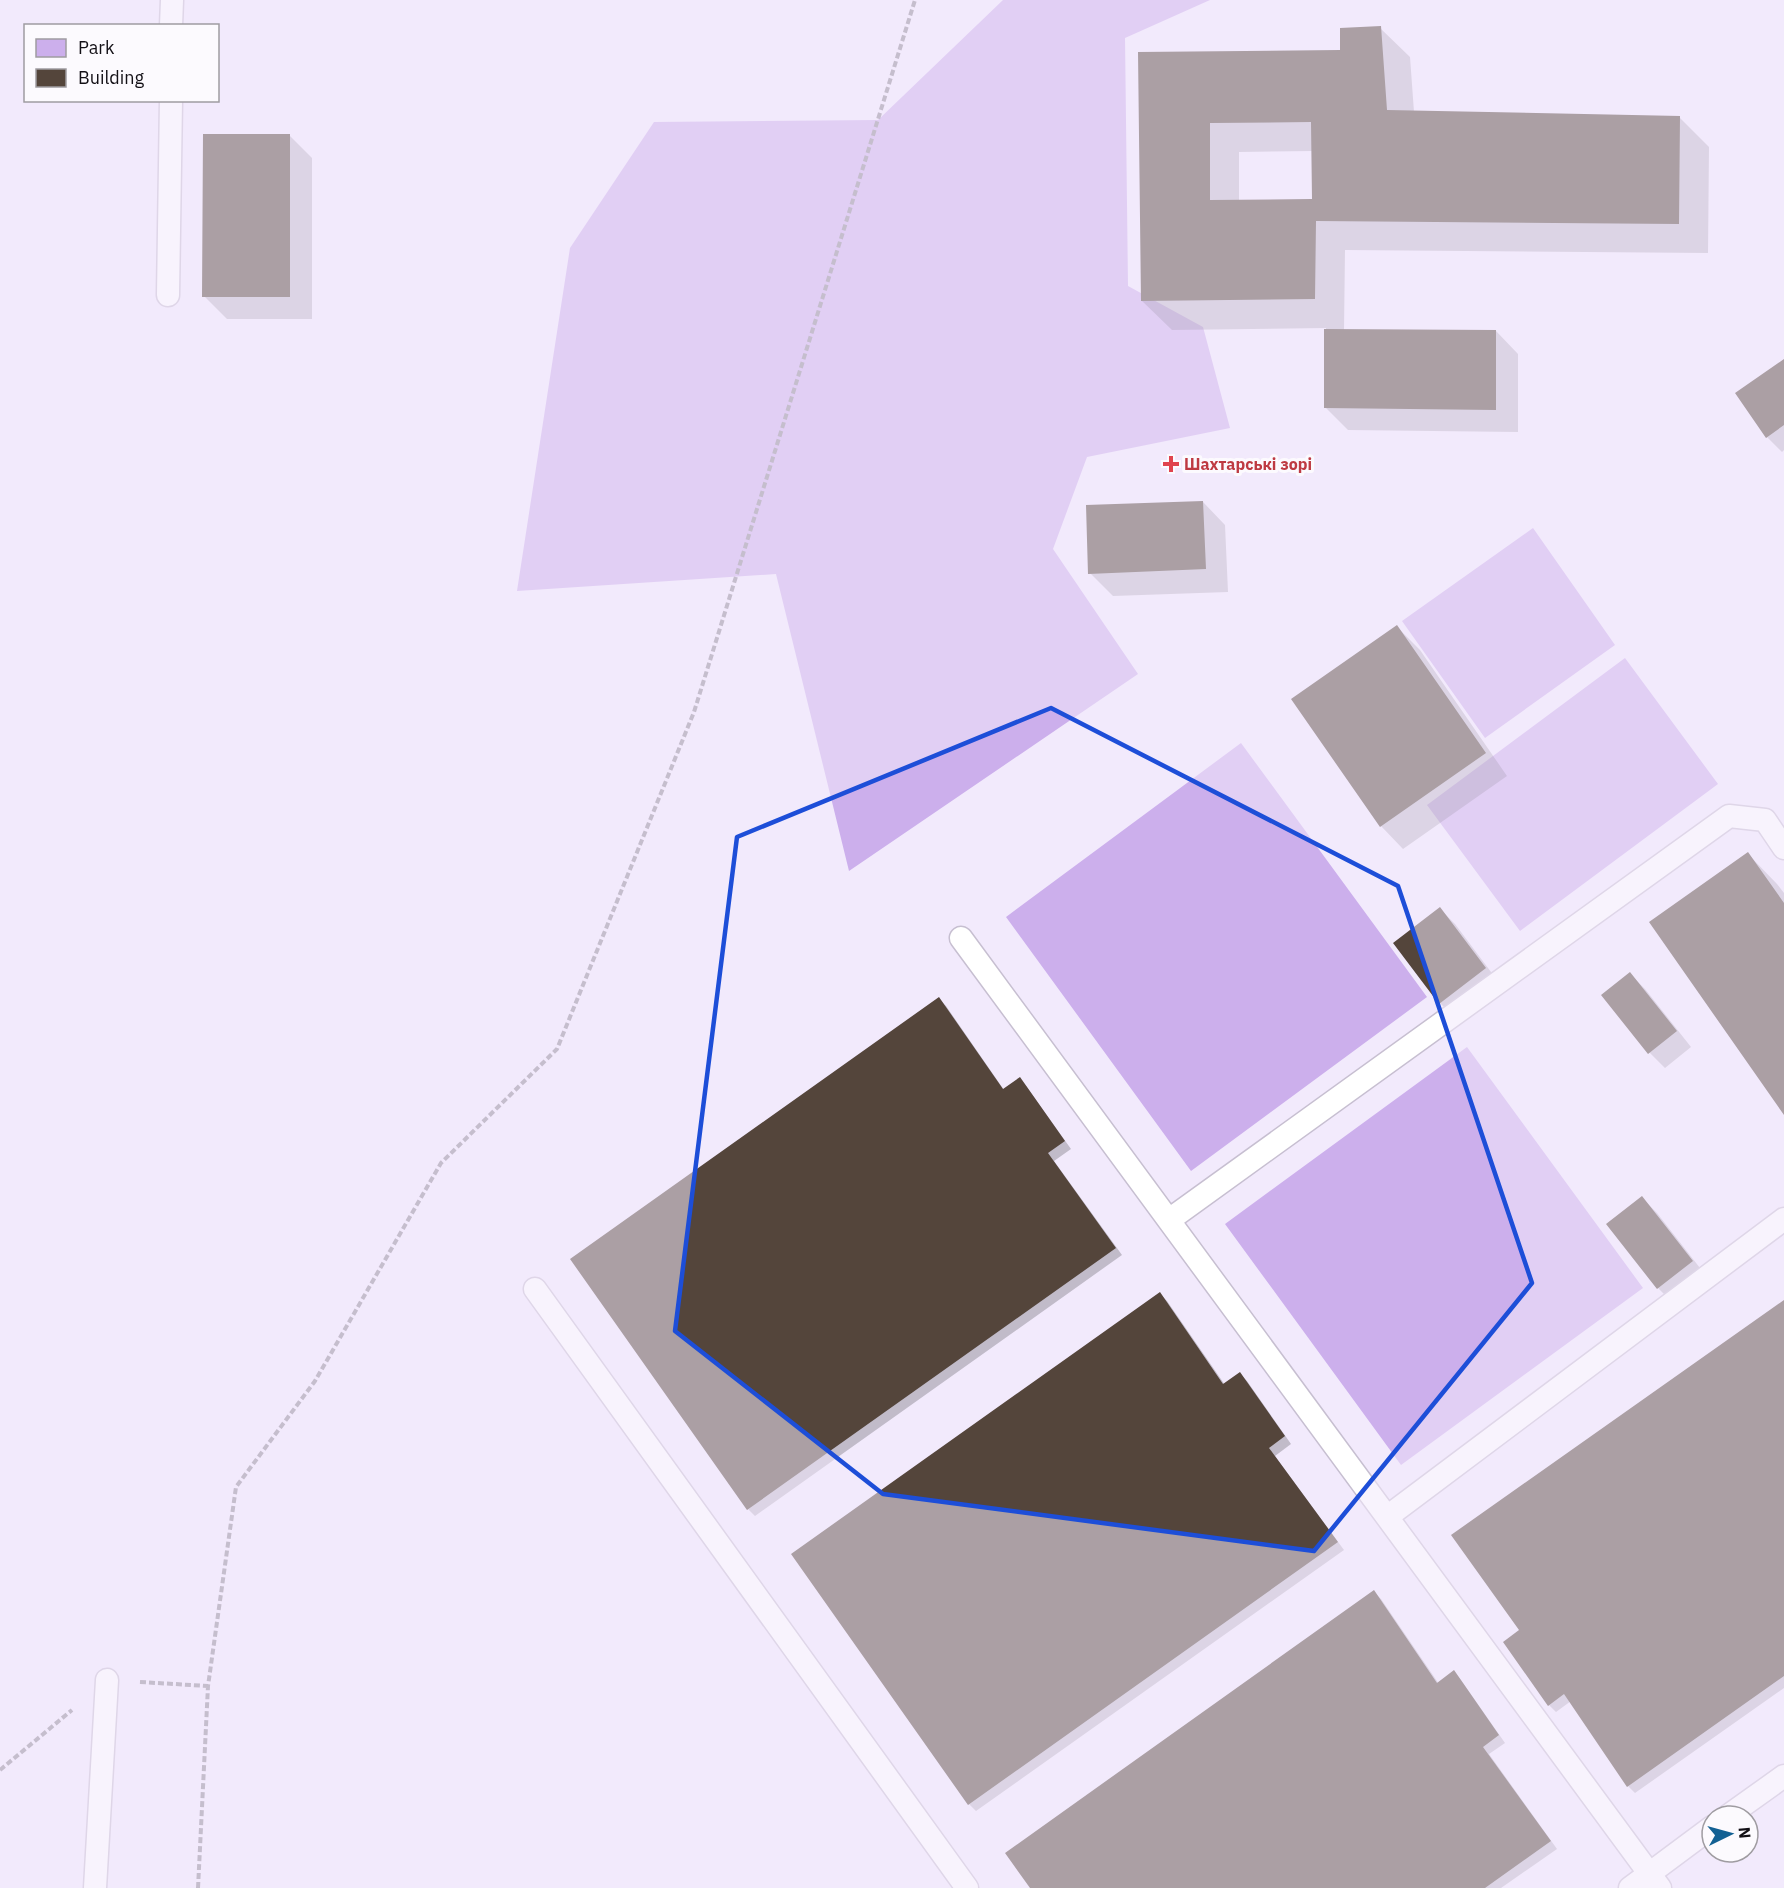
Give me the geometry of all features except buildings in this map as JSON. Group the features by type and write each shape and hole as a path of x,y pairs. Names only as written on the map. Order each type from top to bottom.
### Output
{"lane":[{"path":"171,24 172,0"},
{"path":"168,295 171,102"},
{"path":"1169,1220 1730,816 1765,820 1784,848"},
{"path":"961,938 1655,1881"},
{"path":"1387,1517 1784,1219"},
{"path":"535,1289 967,1888"},
{"path":"95,1888 106,1680"},
{"path":"1745,1804 1784,1776"},
{"path":"1630,1888 1655,1881 1700,1838"}],"path":[{"path":"198,1888 208,1686 236,1487 315,1381 441,1163 557,1049 694,712 915,0"}],"highlighted area":[{"path":"1051,708 1398,886 1532,1283 1314,1551 883,1494 675,1331 737,837"}],"green space":[{"path":"1003,0 1210,0 1125,38 1128,286 1203,327 1230,428 1087,457 1053,549 1138,674 849,871 776,574 517,591 570,248 654,122 878,120"},
{"path":"1533,528 1615,645 1485,738 1402,621"},
{"path":"1625,658 1718,784 1520,931 1427,805"},
{"path":"1241,743 1427,997 1191,1171 1006,917"},
{"path":"1467,1047 1643,1288 1401,1465 1225,1224"}],"place":[{"name":"Шахтарські зорі","path":"1171,464"}]}
